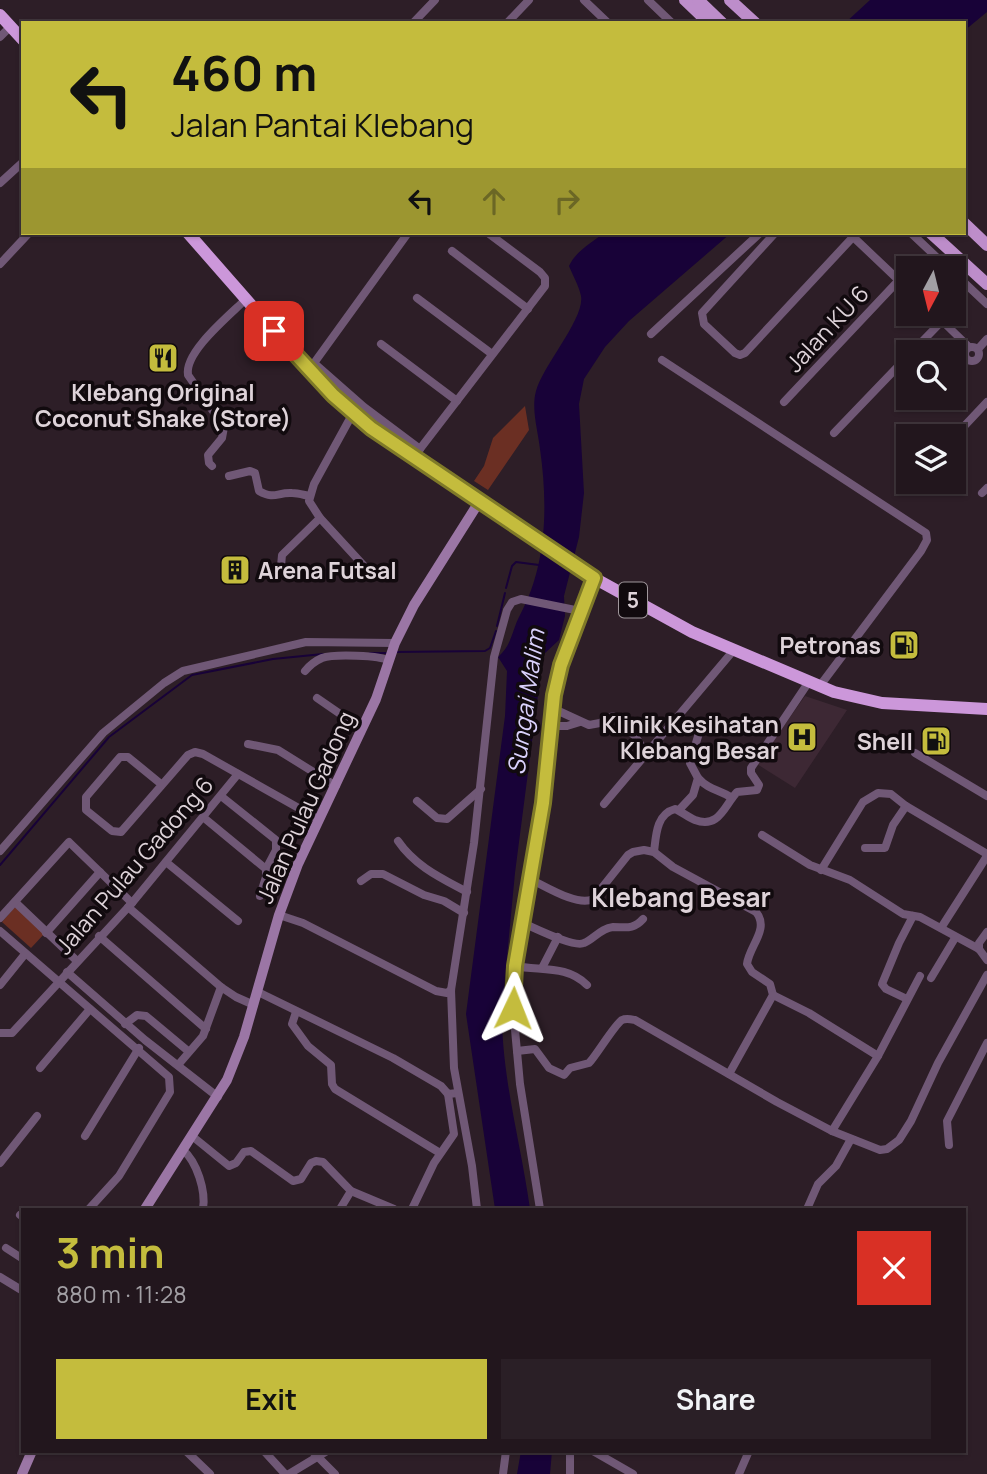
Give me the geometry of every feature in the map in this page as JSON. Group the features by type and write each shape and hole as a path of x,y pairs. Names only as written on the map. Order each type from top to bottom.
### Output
{"highway":[{"path":"0,15 21,38"},
{"name":"5","path":"190,235 353,413 417,454 479,502 575,567 692,632 813,685 882,703 987,709"}],"main road":[{"path":"685,0 707,21"},
{"path":"698,0 720,21"},
{"path":"719,0 741,21"},
{"path":"730,0 753,21"},
{"path":"966,225 987,245"},
{"path":"933,235 987,284"},
{"path":"945,235 987,274"},
{"path":"969,236 987,254"},
{"name":"Jalan Pulau Gadong","path":"146,1208 218,1097 235,1063 279,915 318,819 376,699 392,652 414,605 479,502"},
{"path":"27,1472 32,1453"}],"street":[{"path":"415,21 435,0"},
{"path":"510,21 529,0"},
{"path":"584,0 603,21"},
{"path":"648,0 670,21"},
{"path":"0,37 11,26"},
{"path":"0,183 21,164"},
{"path":"0,264 27,235"},
{"path":"407,235 312,367 364,407 417,454 544,289 543,275 491,235"},
{"path":"651,334 758,235"},
{"path":"773,235 702,313 704,324 740,355 745,353 851,235 896,277"},
{"path":"913,235 935,256"},
{"path":"452,251 528,309"},
{"name":"Jalan KU 6","path":"784,402 896,283"},
{"path":"966,284 987,304"},
{"path":"417,298 492,354"},
{"path":"212,466 208,455 222,438 224,427 188,375 189,361 197,349 246,299"},
{"path":"924,340 937,326"},
{"path":"948,326 987,363"},
{"path":"975,351 987,339"},
{"path":"381,344 457,401"},
{"path":"654,852 661,819 671,810 679,810 699,821 713,822 740,790 757,790 759,785 751,773 751,768 927,540 926,533 662,360"},
{"path":"834,433 896,368"},
{"path":"966,424 987,402"},
{"path":"353,413 309,496 310,505 365,567 371,570"},
{"path":"229,476 255,472 258,491 267,496 291,493 309,496"},
{"path":"290,576 281,566 282,555 320,518"},
{"path":"540,1208 520,1084 513,1008 515,966 543,803 557,678 594,578"},
{"path":"477,1208 454,1068 451,990 481,789 494,657 509,606 515,600 580,611"},
{"path":"0,851 108,728 163,683 183,671 306,642 392,652"},
{"path":"604,804 733,650"},
{"path":"304,671 312,663 325,657 378,657 392,652"},
{"path":"317,698 362,729"},
{"path":"552,709 580,722 595,725 613,716 635,736 646,753"},
{"path":"551,726 567,726 580,722"},
{"path":"702,723 690,763 698,778 710,789 732,798"},
{"path":"248,744 278,750 336,786"},
{"path":"161,784 128,757 120,757 86,797 86,810 112,831 117,833 124,830 161,784 188,755 195,752 318,819"},
{"path":"915,752 987,796"},
{"name":"Jalan Pulau Gadong 6","path":"0,1033 12,1033 130,905 238,774"},
{"path":"679,810 693,795 698,778"},
{"path":"417,801 437,818 447,819 481,789"},
{"path":"821,870 863,802 878,793 891,794 987,855 941,928"},
{"path":"221,796 276,840 276,850 266,869 260,896"},
{"path":"865,848 885,848 893,825 906,806"},
{"path":"203,817 266,869"},
{"path":"762,835 821,870 850,880 903,914 941,928 979,949 987,960"},
{"path":"398,841 409,855 427,870 467,892"},
{"path":"0,918 69,842 130,905 221,987 236,998 254,1005"},
{"path":"530,879 575,900 586,902 593,899 628,855 638,850 654,852 673,867 760,916 762,927 747,964 752,972 770,984 773,995 729,1074"},
{"path":"166,862 237,921"},
{"path":"46,933 100,872"},
{"path":"361,881 370,874 383,874 424,895 444,901 464,913"},
{"path":"15,902 77,961"},
{"path":"279,915 323,933 436,991 447,993 451,990"},
{"path":"907,999 886,989 882,984 913,916"},
{"path":"523,923 581,945 607,929 628,929 643,919"},
{"path":"0,931 169,1077 170,1092 119,1176 92,1208"},
{"path":"979,949 979,943 987,932"},
{"path":"99,936 206,1030"},
{"path":"542,968 558,937"},
{"path":"931,978 955,938"},
{"path":"0,985 26,954"},
{"path":"515,966 561,970 575,975 587,985"},
{"path":"67,972 125,1024 218,1097"},
{"path":"517,1051 535,1049 549,1068 564,1075 570,1068 589,1063 602,1043 609,1039 618,1023 622,1020 635,1020 832,1131 880,1150 887,1149 899,1140 914,1114 938,1062 987,975"},
{"path":"832,1131 878,1056 920,976"},
{"path":"178,1065 188,1051 200,1042 221,987"},
{"path":"258,992 393,1058 441,1086 448,1094 454,1134 440,1153 412,1208"},
{"path":"773,995 809,1013 878,1056"},
{"path":"40,1068 90,1009"},
{"path":"296,1012 292,1024 308,1046 331,1065 332,1084 335,1089 440,1153"},
{"path":"125,1024 137,1015 146,1016 188,1051"},
{"path":"85,1136 145,1040"},
{"path":"949,1145 947,1121 987,1043"},
{"path":"448,1094 458,1093"},
{"path":"0,1163 37,1116"},
{"path":"192,1136 229,1166 236,1163 244,1152 251,1151 293,1181 300,1179 311,1163 323,1162 351,1191 387,1208"},
{"path":"807,1208 818,1184 836,1166 851,1139"},
{"path":"183,1150 192,1160 199,1177 203,1208"},
{"path":"341,1208 351,1191"},
{"path":"6,1248 21,1258"},
{"path":"0,1277 21,1290"},
{"path":"188,1453 210,1474"},
{"path":"266,1453 287,1474 315,1454 335,1474"},
{"path":"503,1474 506,1453"},
{"path":"570,1453 570,1474"},
{"path":"596,1453 633,1474"},
{"path":"738,1474 748,1453"}],"shaded area":[{"path":"525,406 529,430 488,490 474,481 484,466 493,438"},
{"name":"Klinik Kesihatan Klebang Besar","path":"805,696 847,710 795,788 757,764"},
{"path":"15,907 45,933 31,948 2,922"}],"water":[{"path":"870,0 987,0 987,12 966,29 966,21 847,21"},
{"name":"Sungai Malim","path":"601,235 729,235 629,321 605,347 584,379 579,404 584,493 579,537 564,596 565,616 559,640 544,654 542,664 515,873 502,1009 508,1084 530,1208 495,1208 466,1014 505,716 507,671 498,657 509,642 529,596 536,576 543,534 543,470 535,413 536,391 581,305 580,292 569,266 580,252"},
{"path":"521,1453 552,1453 550,1474 517,1474"}],"waterway":[{"path":"506,588 512,566 516,562 539,565"},
{"path":"497,626 505,593"},
{"path":"395,652 485,651 490,648 496,631"},
{"path":"370,653 386,653"},
{"path":"0,865 109,737 192,675 273,659 323,654"}],"place":[{"name":"Klebang Original Coconut Shake (Store)","path":"163,358"},
{"name":"Arena Futsal","path":"235,570"},
{"name":"Petronas","path":"904,645"},
{"name":"Klinik Kesihatan Klebang Besar","path":"802,737"},
{"name":"Shell","path":"936,741"}],"district":[{"name":"Klebang Besar","path":"681,897"}],"route":[{"path":"274,331 333,395 371,428 594,578 557,678 543,803 515,966 513,1008"}]}
